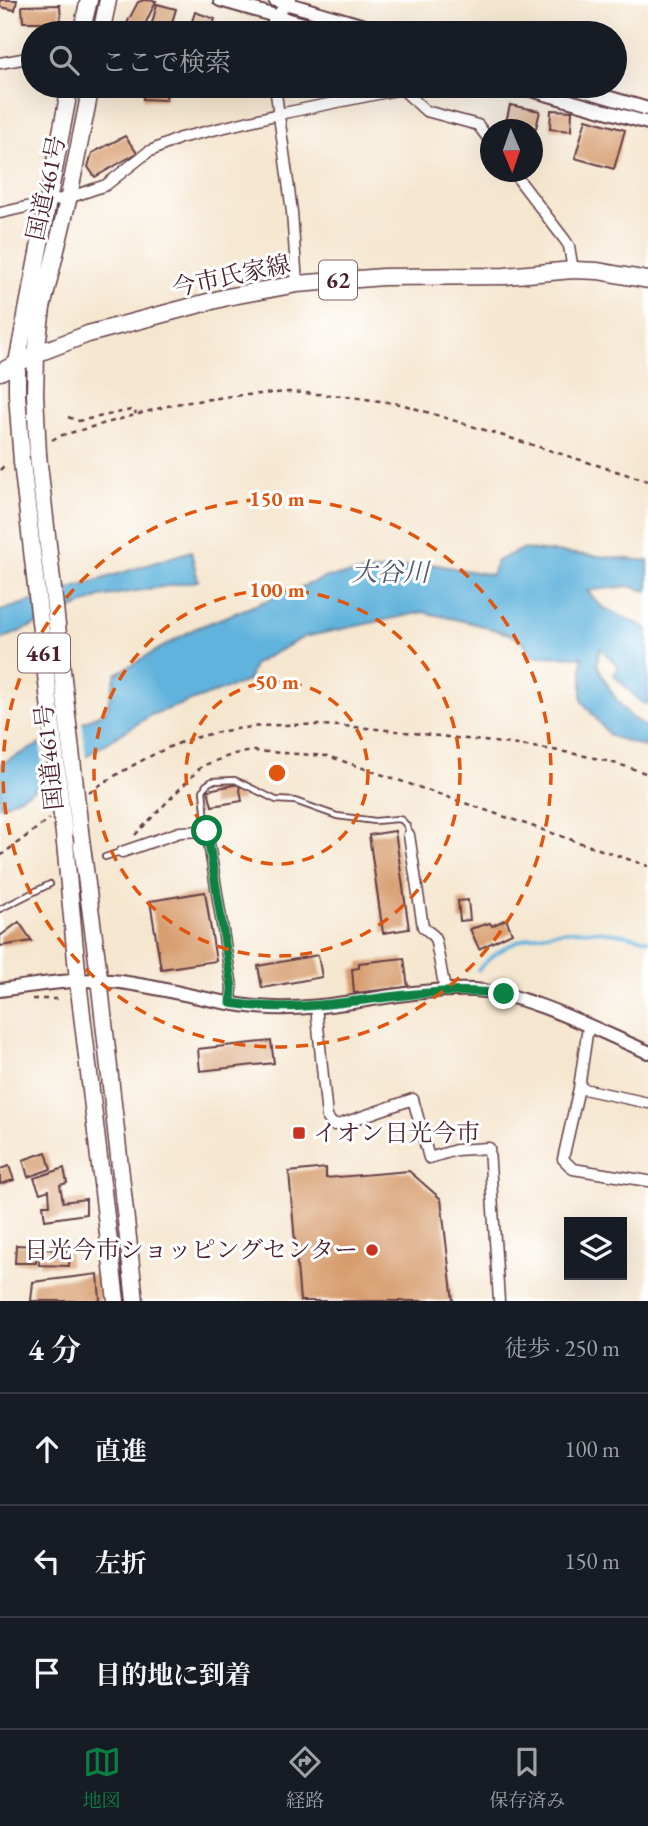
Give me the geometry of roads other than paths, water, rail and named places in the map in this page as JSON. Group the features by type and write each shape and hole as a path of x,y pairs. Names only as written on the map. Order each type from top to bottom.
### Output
{"main road":[{"path":"84,21 89,0"},
{"path":"104,21 108,0"},
{"name":"国道461号","path":"68,98 26,306 17,363 17,394 78,981 116,1301"},
{"name":"国道461号","path":"89,98 42,308 36,354 35,394 38,455 135,1301"},
{"name":"今市氏家線","path":"0,372 36,354 88,334 227,298 297,284 383,277 505,276 573,270 648,279"}],"street":[{"path":"220,0 293,21"},
{"path":"275,0 290,2 350,21"},
{"path":"273,21 290,2"},
{"path":"0,63 21,59"},
{"path":"277,98 292,212 297,284"},
{"path":"0,212 48,202 106,185 148,152 180,138 358,98"},
{"path":"412,98 426,111 480,127"},
{"path":"559,98 648,123"},
{"path":"610,98 648,109"},
{"path":"521,182 569,246 573,270"},
{"path":"121,852 180,832 207,831 232,987 231,1003"},
{"path":"409,835 423,927 434,936 445,990"},
{"path":"0,990 99,981 127,983 231,1003 278,1008 445,990 475,990 504,994 648,1052"},
{"path":"316,1006 327,1116 332,1125 413,1099 429,1158 456,1150 489,1148 499,1301"},
{"path":"589,1027 563,1159 573,1169 648,1181"},
{"path":"579,1088 648,1103"}],"lane":[{"path":"207,831 203,791 212,781 224,779 243,783 276,800 295,801 337,816 375,821 402,820 409,835"},
{"path":"104,857 121,852"},
{"path":"0,909 50,884"}],"water":[{"name":"大谷川","path":"522,549 648,561 648,591 628,586 587,591 602,607 648,629 648,704 642,703 614,675 618,666 600,648 597,663 624,709 648,728 648,748 610,736 582,701 582,657 531,656 524,642 509,634 423,612 304,637 254,664 248,681 151,715 28,793 0,807 0,764 106,711 116,674 194,629 327,577 431,564 492,575 497,561"},
{"path":"191,551 198,581 100,597 0,640 0,611"}],"waterway":[{"path":"478,970 514,943 535,936 581,931 627,935 648,940"}],"place":[{"name":"イオン日光今市","path":"299,1133"},
{"name":"日光今市ショッピングセンター","path":"372,1250"}]}
